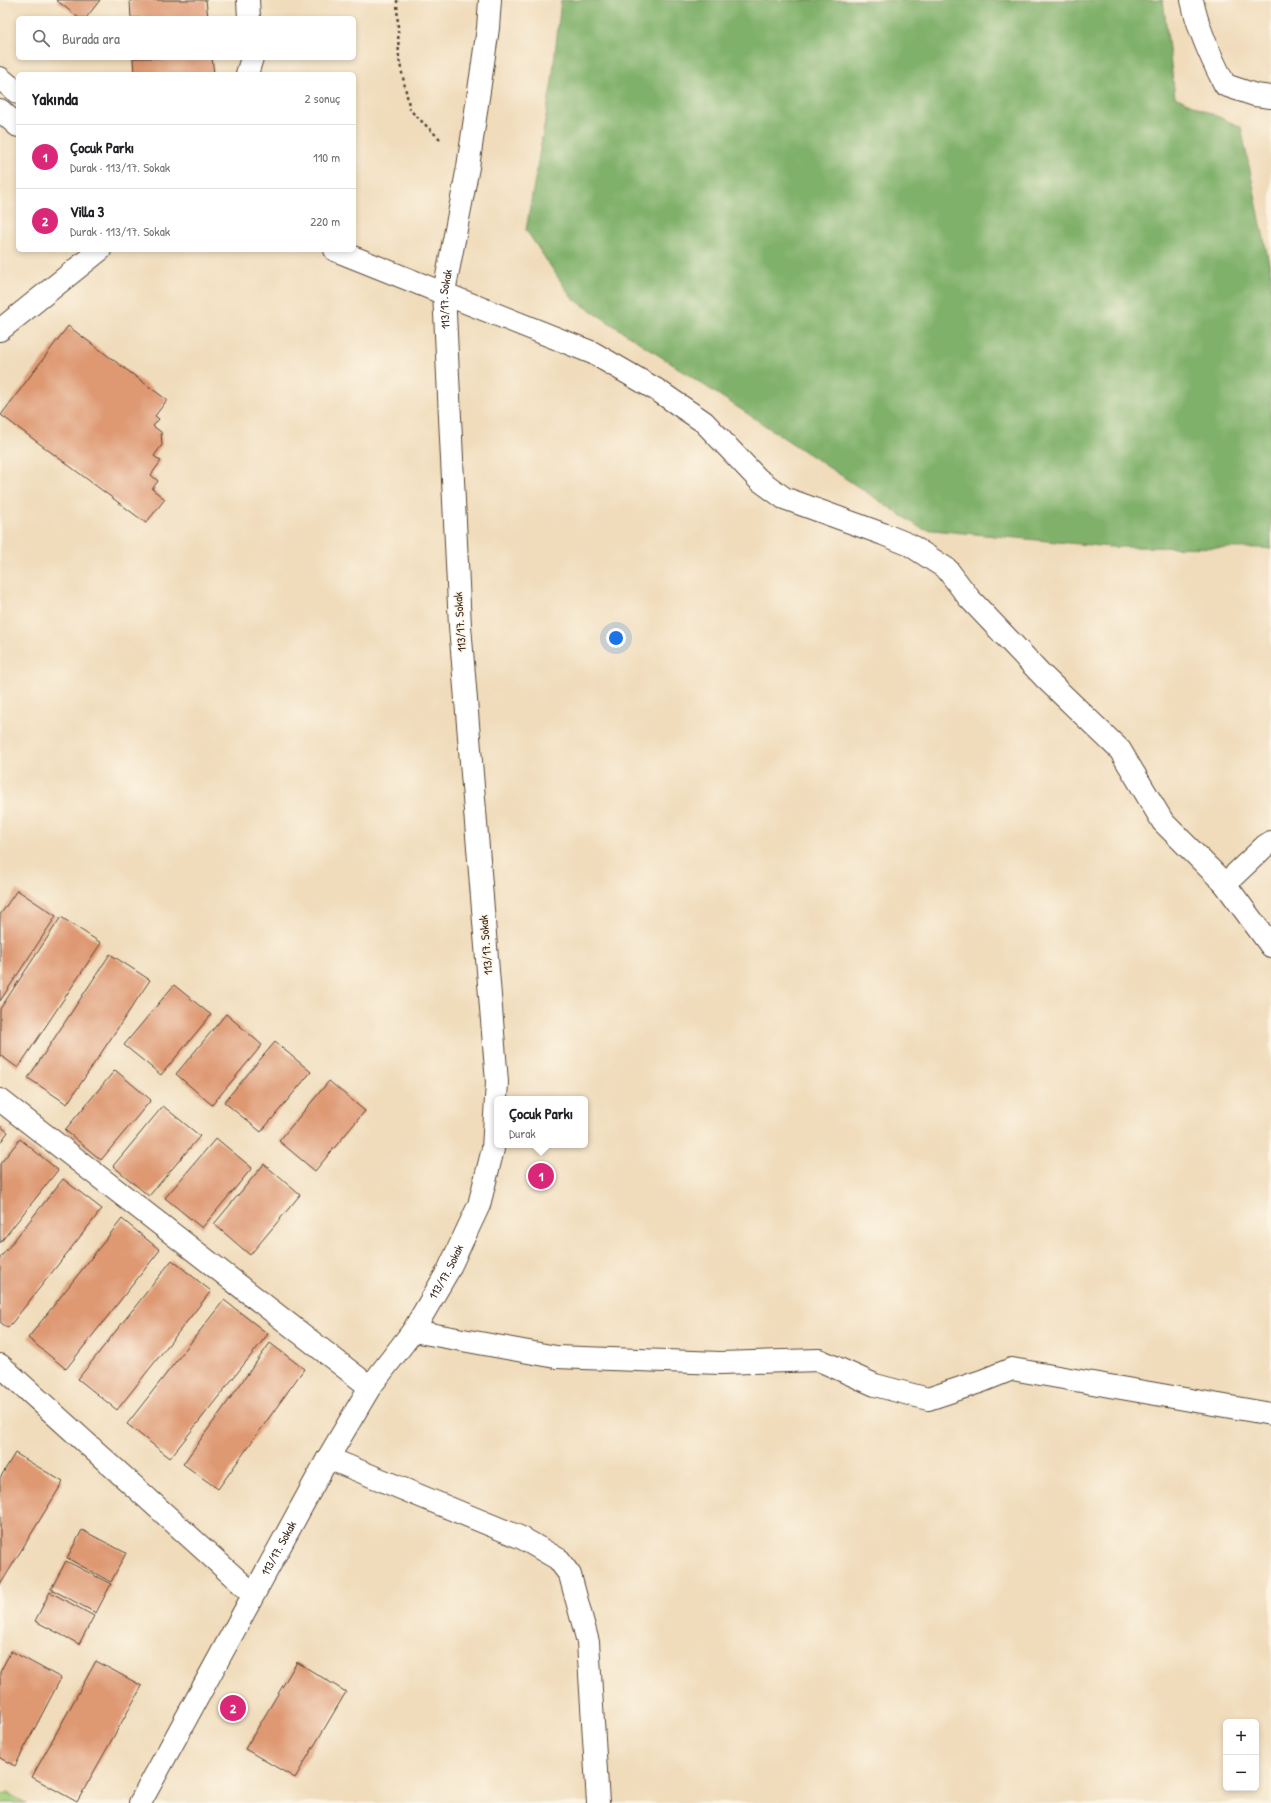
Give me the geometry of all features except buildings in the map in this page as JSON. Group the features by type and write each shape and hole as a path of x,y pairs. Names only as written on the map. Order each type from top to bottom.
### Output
{"street":[{"path":"248,0 249,16"},
{"name":"113/17. Sokak","path":"490,0 488,28 468,167 444,292 460,626 497,1082 496,1096"},
{"path":"1192,0 1195,14 1210,57 1225,85 1255,95 1271,98"},
{"path":"248,72 251,60"},
{"path":"0,78 16,91"},
{"path":"0,110 16,124"},
{"path":"0,330 98,252"},
{"path":"340,252 444,292 593,353 657,390 704,422 758,478 784,498 910,545 947,568 969,598 1044,677 1120,750 1163,822 1225,884 1271,946"},
{"path":"1225,884 1271,842"},
{"path":"0,1100 370,1387"},
{"name":"113/17. Sokak","path":"140,1803 328,1458 370,1387 413,1331 448,1271 479,1205 493,1149 494,1132"},
{"path":"413,1331 556,1357 720,1363 819,1360 875,1385 928,1400 1012,1369 1271,1414"},
{"path":"0,1365 253,1594"},
{"path":"328,1458 522,1538 558,1559 570,1574 588,1642 598,1803"}],"path":[{"path":"397,0 399,59 410,110 468,167"}],"green space":[{"path":"561,0 1163,0 1175,97 1241,127 1271,273 1271,549 1110,547 922,529 572,298 526,230 552,81"},
{"path":"7,1793 26,1803 0,1803 0,1794"}],"place":[{"name":"Çocuk Parkı","path":"541,1176"},
{"name":"Villa 3","path":"233,1708"}]}
